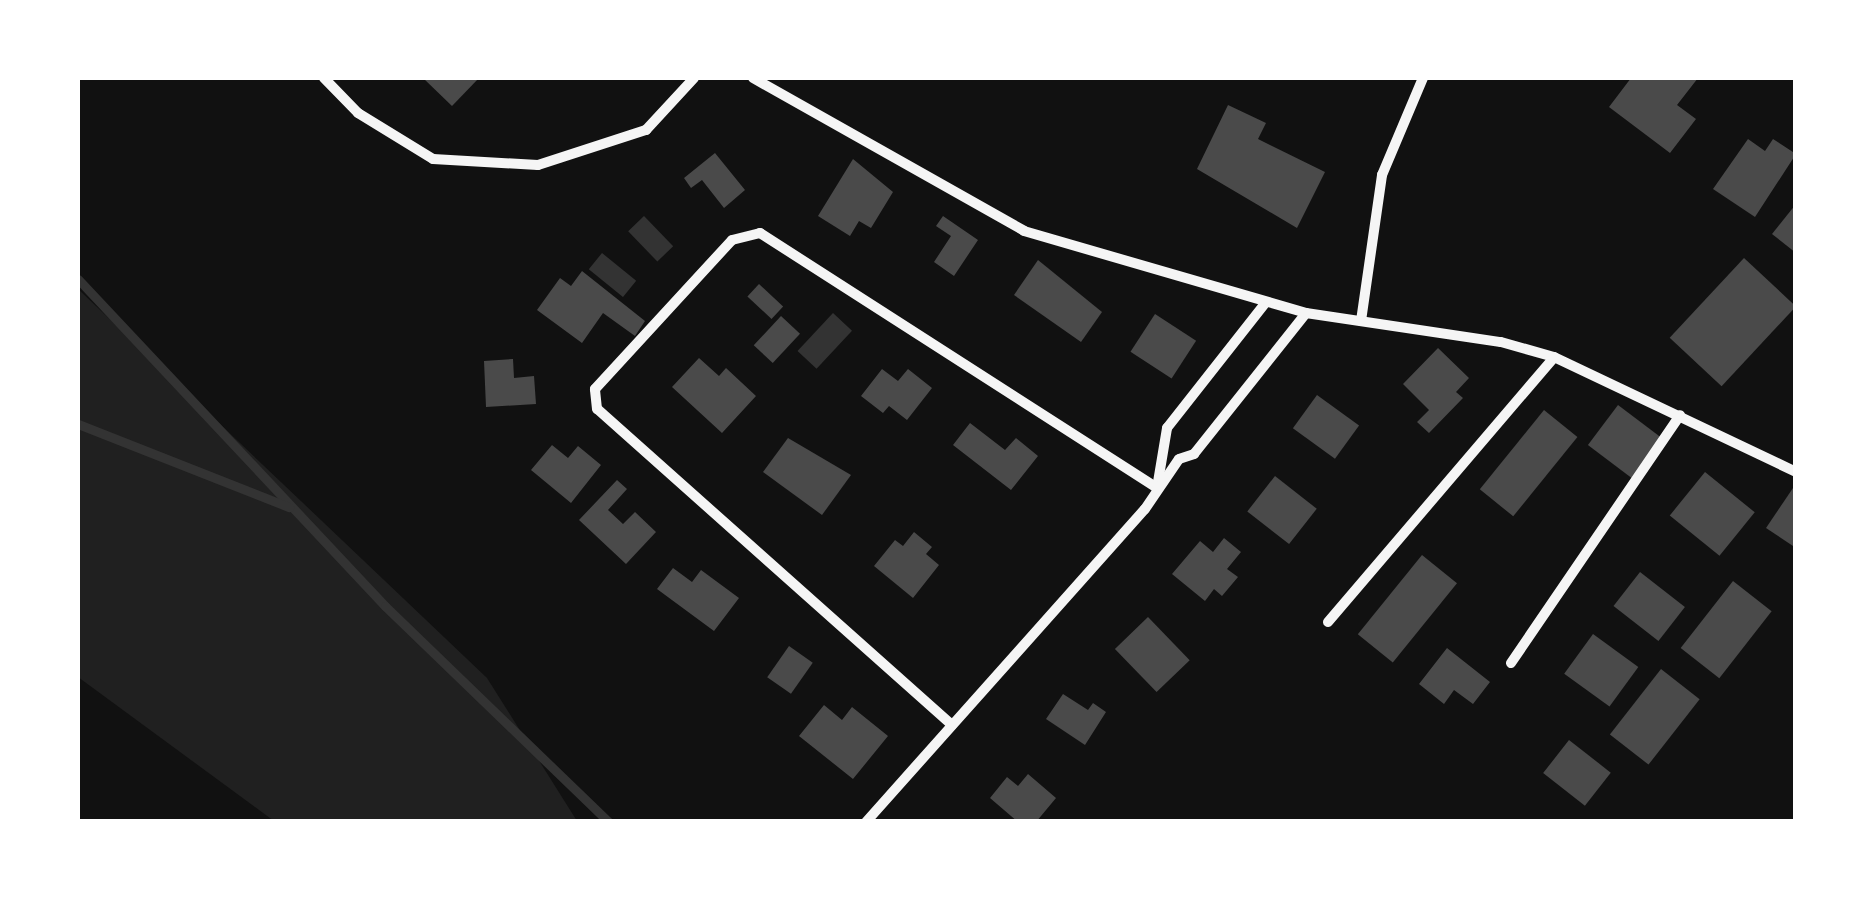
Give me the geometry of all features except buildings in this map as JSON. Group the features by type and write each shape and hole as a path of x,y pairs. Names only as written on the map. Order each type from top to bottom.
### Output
{"street":[{"path":"324,78 358,113 433,159 538,165 646,130 694,78"},
{"path":"752,78 1024,231 1306,313 1554,356 1796,472"},
{"path":"1361,322 1382,174 1423,78"},
{"path":"952,725 597,410 595,389 732,240 760,233 1157,488"},
{"path":"1157,488 1167,428 1266,302"},
{"path":"866,822 1179,459 1194,454 1306,313"},
{"path":"1328,622 1554,356"},
{"path":"1511,663 1680,414"}],"shaded area":[{"path":"644,216 673,246 657,261 628,231"},
{"path":"602,253 636,281 623,297 589,269"},
{"path":"78,289 487,678 577,821 274,821 78,677"},
{"path":"833,313 852,331 817,369 798,351"}],"waterway":[{"path":"78,279 385,606 609,822"},
{"path":"78,424 289,507"}]}
